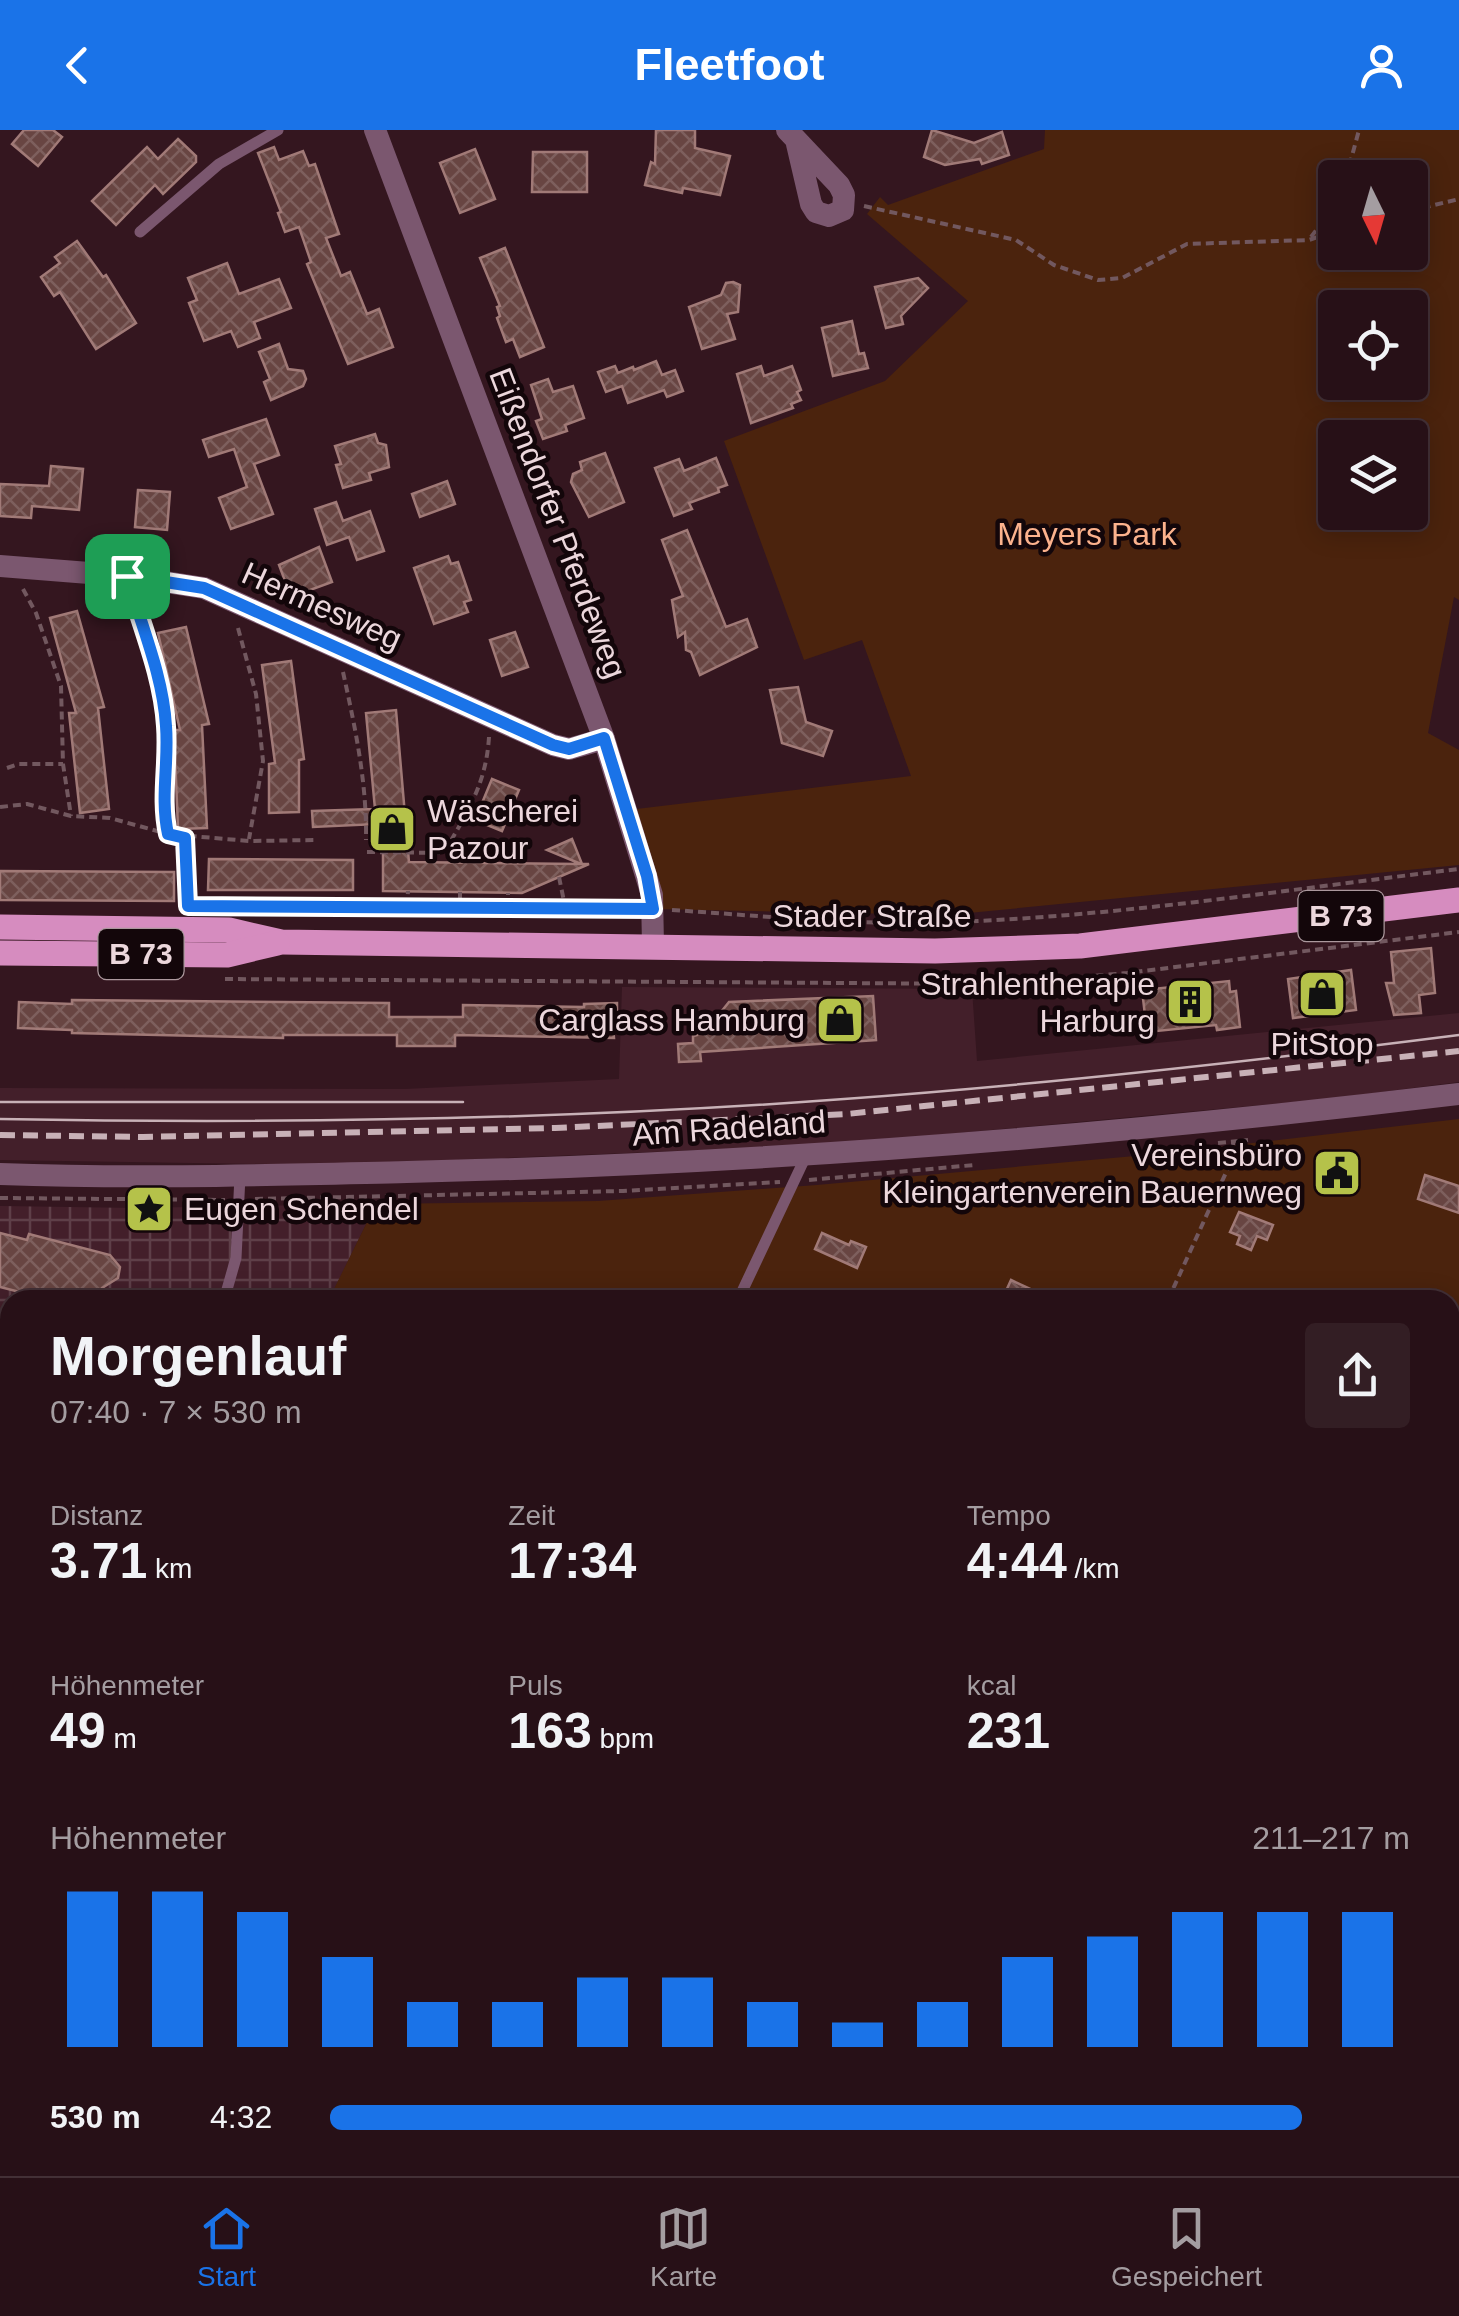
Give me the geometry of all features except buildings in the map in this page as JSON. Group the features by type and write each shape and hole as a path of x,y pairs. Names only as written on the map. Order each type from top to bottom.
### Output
{"main road":[{"name":"Stader Straße","path":"0,926 229,930 282,942 934,951 1080,946 1459,900"},
{"name":"Stader Straße","path":"0,953 228,955 282,942"}],"street":[{"name":"Eißendorfer Pferdeweg","path":"375,130 604,738 647,876 653,909 653,945"},
{"path":"792,137 839,186 846,203 837,214 816,212 811,204 792,137"},
{"name":"Hermesweg","path":"6,566 182,582 204,588 490,718 569,749 604,738"},
{"name":"Am Radeland","path":"0,1174 112,1178 625,1167 1152,1128 1459,1094"}],"lane":[{"path":"140,232 220,164 278,130"},
{"path":"743,1290 806,1156"},
{"path":"227,1290 236,1258 240,1176"}],"path":[{"path":"1351,160 1359,130"},
{"path":"1428,206 1459,199"},
{"path":"846,203 1016,240 1054,266 1088,279 1107,281 1122,278 1187,244 1318,237"},
{"path":"1309,240 1318,228"},
{"path":"6,566 36,613 61,686 62,764 71,816"},
{"path":"127,576 147,633 166,724 163,808 168,834"},
{"path":"234,603 256,694 264,761 249,841"},
{"path":"339,650 358,739 366,840"},
{"path":"366,852 444,853 484,778 490,718"},
{"path":"6,768 18,764 62,764"},
{"path":"0,807 27,804 71,816 110,818 185,838 318,840"},
{"path":"185,838 188,906 653,909 858,924 954,922 1084,912 1459,869"},
{"path":"558,877 565,908"},
{"path":"408,892 408,908"},
{"path":"460,892 460,908"},
{"path":"508,892 508,908"},
{"path":"209,978 997,984 1127,973 1459,932"},
{"path":"1173,1290 1234,1155 1233,1142"}],"shaded area":[{"path":"622,987 972,989 977,1061 1459,1013 1459,1082 1327,1099 828,1145 330,1165 0,1160 0,1088 405,1089 619,1079"},
{"path":"376,1204 334,1290 0,1290 0,1206"}],"green space":[{"name":"Meyers Park","path":"1045,130 1459,130 1459,600 1454,597 1428,733 1459,750 1459,865 948,915 653,909 628,810 911,776 862,640 804,660 724,441 885,381 968,301 867,214 880,197 888,205 1044,149"},
{"path":"1459,1119 1459,1290 334,1289 376,1204 598,1201 1168,1153"}],"tram line":[{"path":"0,1119 422,1119 739,1106 1075,1079 1459,1035"},
{"path":"0,1102 463,1102"}],"railway":[{"path":"0,1135 143,1137 555,1128 847,1114 1459,1051"}],"place":[{"name":"Wäscherei Pazour","path":"392,829"},
{"name":"PitStop","path":"1322,994"},
{"name":"Strahlentherapie Harburg","path":"1190,1002"},
{"name":"Carglass Hamburg","path":"840,1020"},
{"name":"Vereinsbüro Kleingartenverein Bauernweg","path":"1337,1173"},
{"name":"Eugen Schendel","path":"149,1209"}],"route":[{"path":"127,576 204,588 553,745 569,749 604,738 647,876 653,909 188,906 185,838 168,834 163,808 166,724 147,633 127,576"}]}
